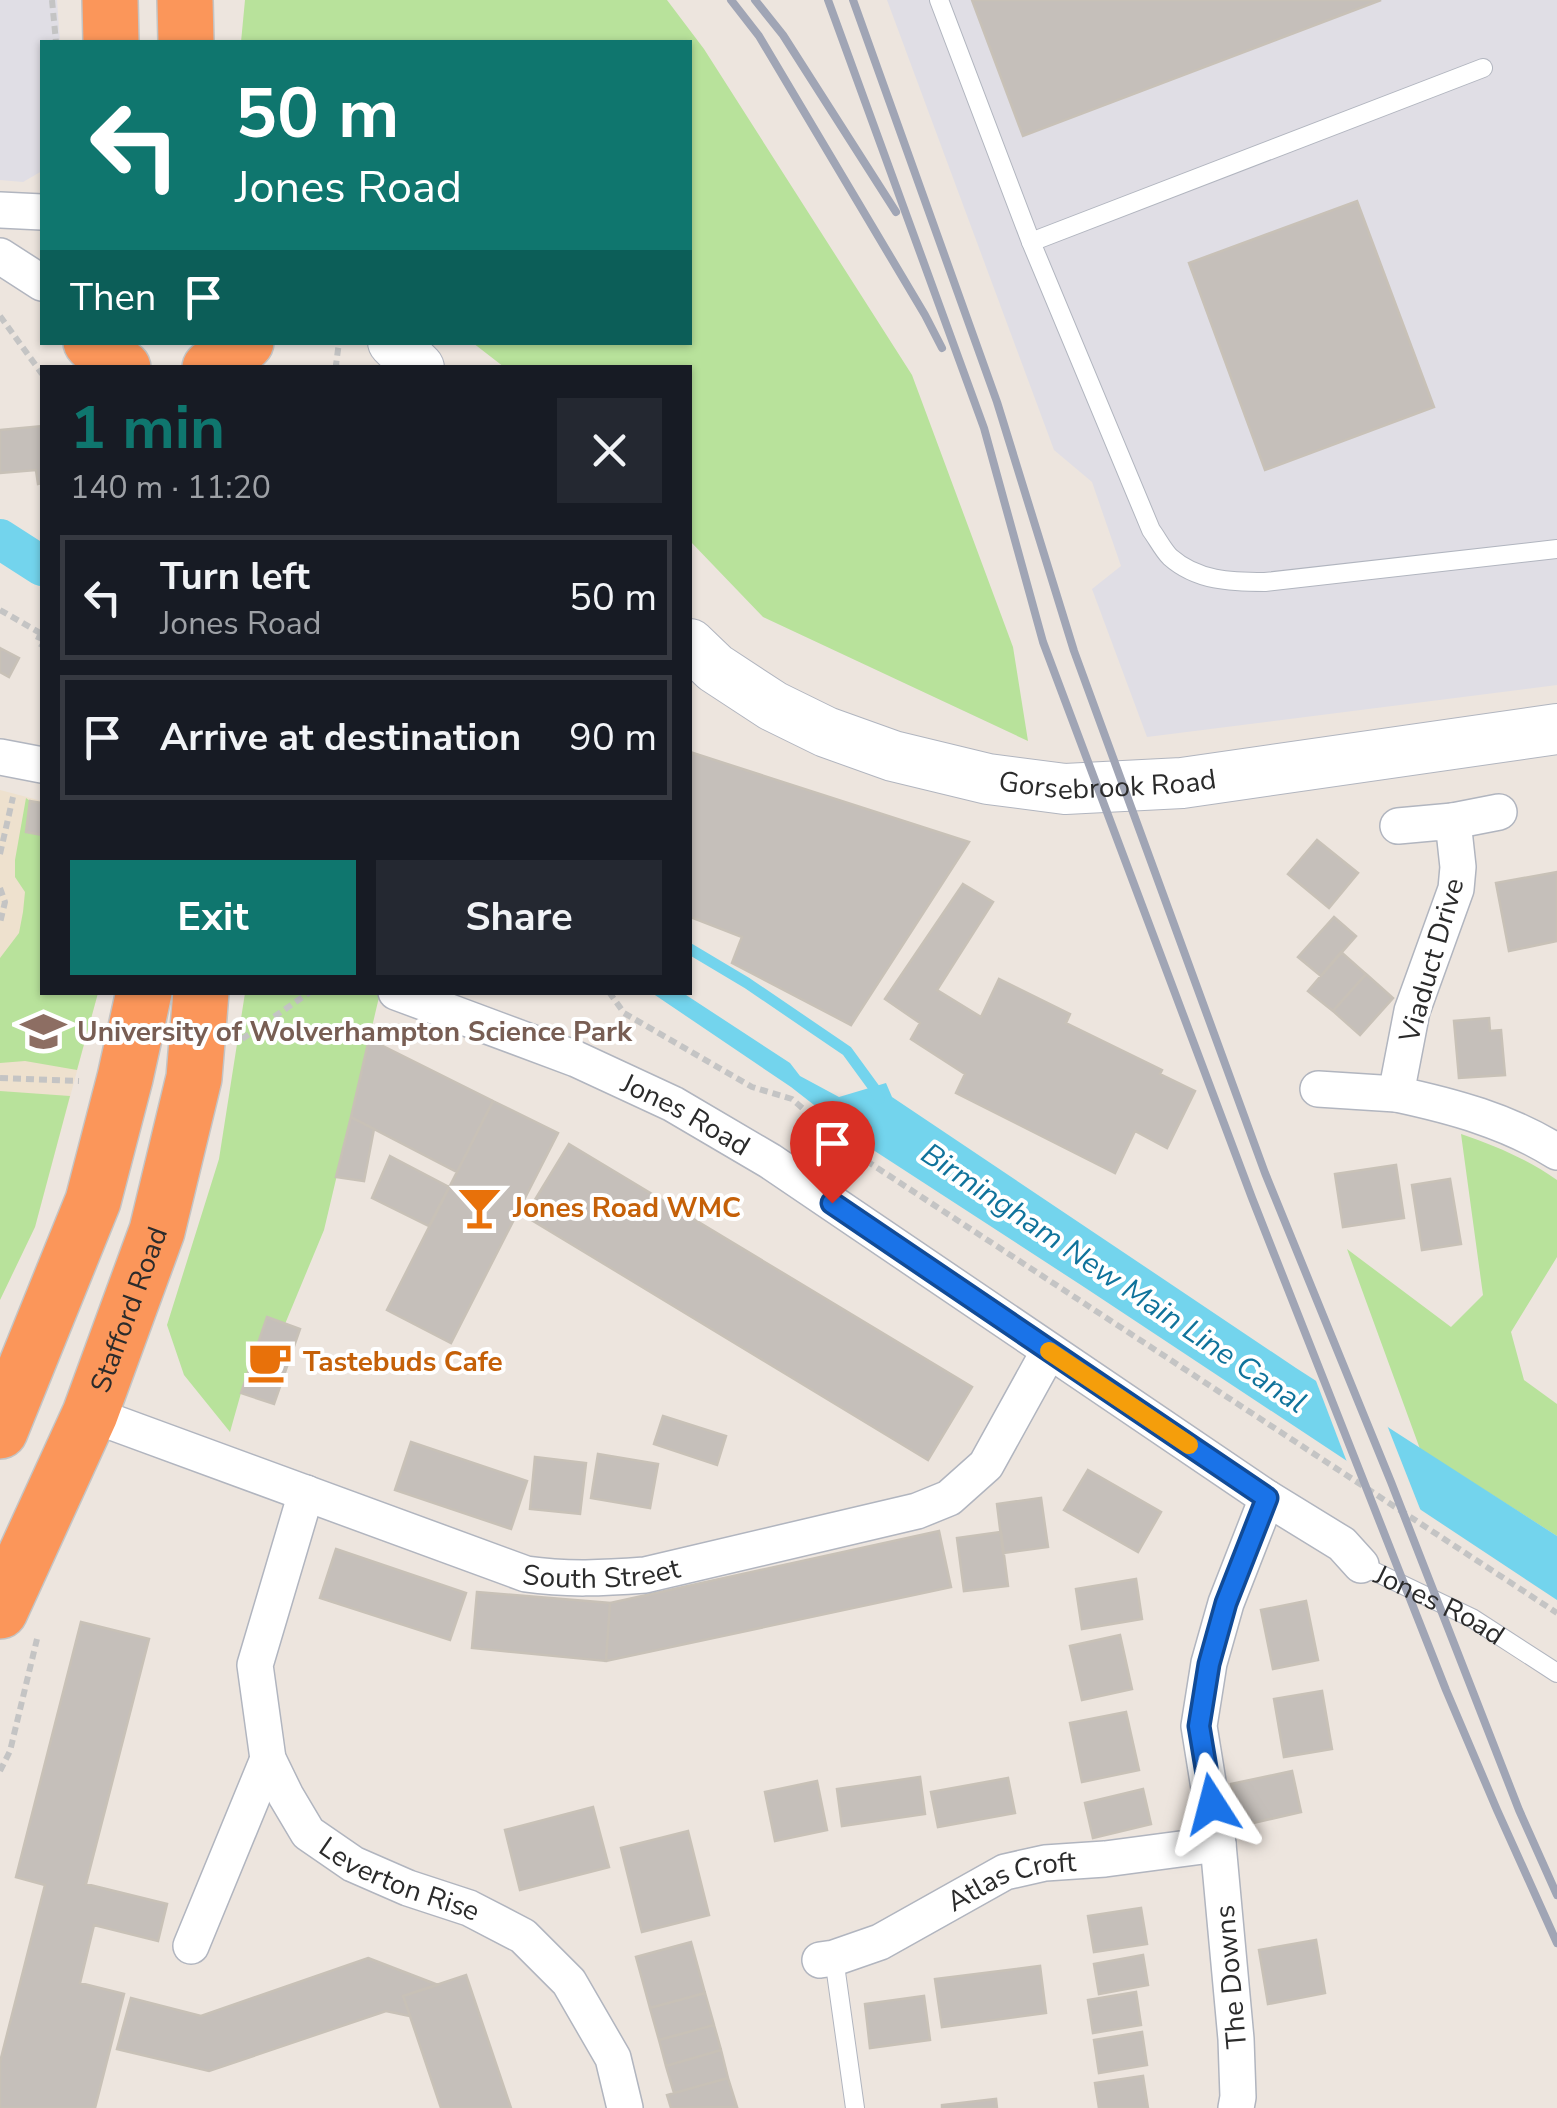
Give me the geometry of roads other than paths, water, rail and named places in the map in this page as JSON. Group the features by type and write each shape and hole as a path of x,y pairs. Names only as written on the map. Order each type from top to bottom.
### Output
{"highway":[{"path":"110,0 111,40"},
{"path":"184,0 186,40"},
{"path":"95,345 120,365"},
{"path":"0,1431 93,1201 143,995"},
{"name":"Stafford Road","path":"20,1618 157,1231 194,1078 201,995"}],"street":[{"path":"0,210 40,212"},
{"path":"0,256 40,282"},
{"name":"Gorsebrook Road","path":"692,646 714,668 773,706 826,732 893,756 969,774 1065,789 1182,783 1557,729"},
{"path":"1398,826 1499,812"},
{"name":"Viaduct Drive","path":"1396,1094 1412,1011 1456,889 1453,821"},
{"name":"Jones Road","path":"404,995 576,1058 674,1104 770,1161 1267,1498 1342,1544 1361,1565"},
{"path":"1318,1089 1396,1094 1438,1103 1489,1119 1557,1152"},
{"name":"South Street","path":"90,1414 526,1574 560,1579 604,1578 645,1575 917,1511 949,1498 986,1465 1049,1351"},
{"name":"Leverton Rise","path":"306,1493 255,1666 268,1759 308,1833 338,1854 353,1864 468,1908 524,1936 569,1982 578,1997 613,2058 625,2108"},
{"name":"The Downs","path":"1236,2108 1236,2039 1218,1844 1199,1726 1209,1664 1226,1603 1267,1498"},
{"path":"191,1946 268,1759"},
{"name":"Atlas Croft","path":"827,1959 880,1942 1005,1872 1045,1863 1218,1844"}],"lane":[{"path":"939,0 1031,242 1151,530 1169,556 1194,573 1227,582 1264,582 1557,549"},
{"path":"1031,242 1483,68"},
{"name":"Jones Road","path":"1361,1565 1472,1618 1557,1672"},
{"path":"827,1959 855,2108"}],"water":[{"name":"Birmingham New Main Line Canal","path":"655,995 686,995 790,1063 800,1076 839,1097 886,1083 892,1097 1296,1368 1557,1536 1557,1600 864,1144 791,1087"}],"waterway":[{"path":"0,539 40,565"},
{"path":"692,950 847,1051 879,1099"}],"railway":[{"path":"731,0 759,36 942,348"},
{"path":"755,0 783,35 896,212"},
{"path":"828,0 984,428 1043,642 1252,1198 1446,1690 1557,1943"},
{"path":"853,0 997,402 1074,651 1265,1173 1519,1810 1557,1895"}],"place":[{"name":"University of Wolverhampton Science Park","path":"44,1031"},
{"name":"Jones Road WMC","path":"480,1207"},
{"name":"Tastebuds Cafe","path":"270,1361"}]}
